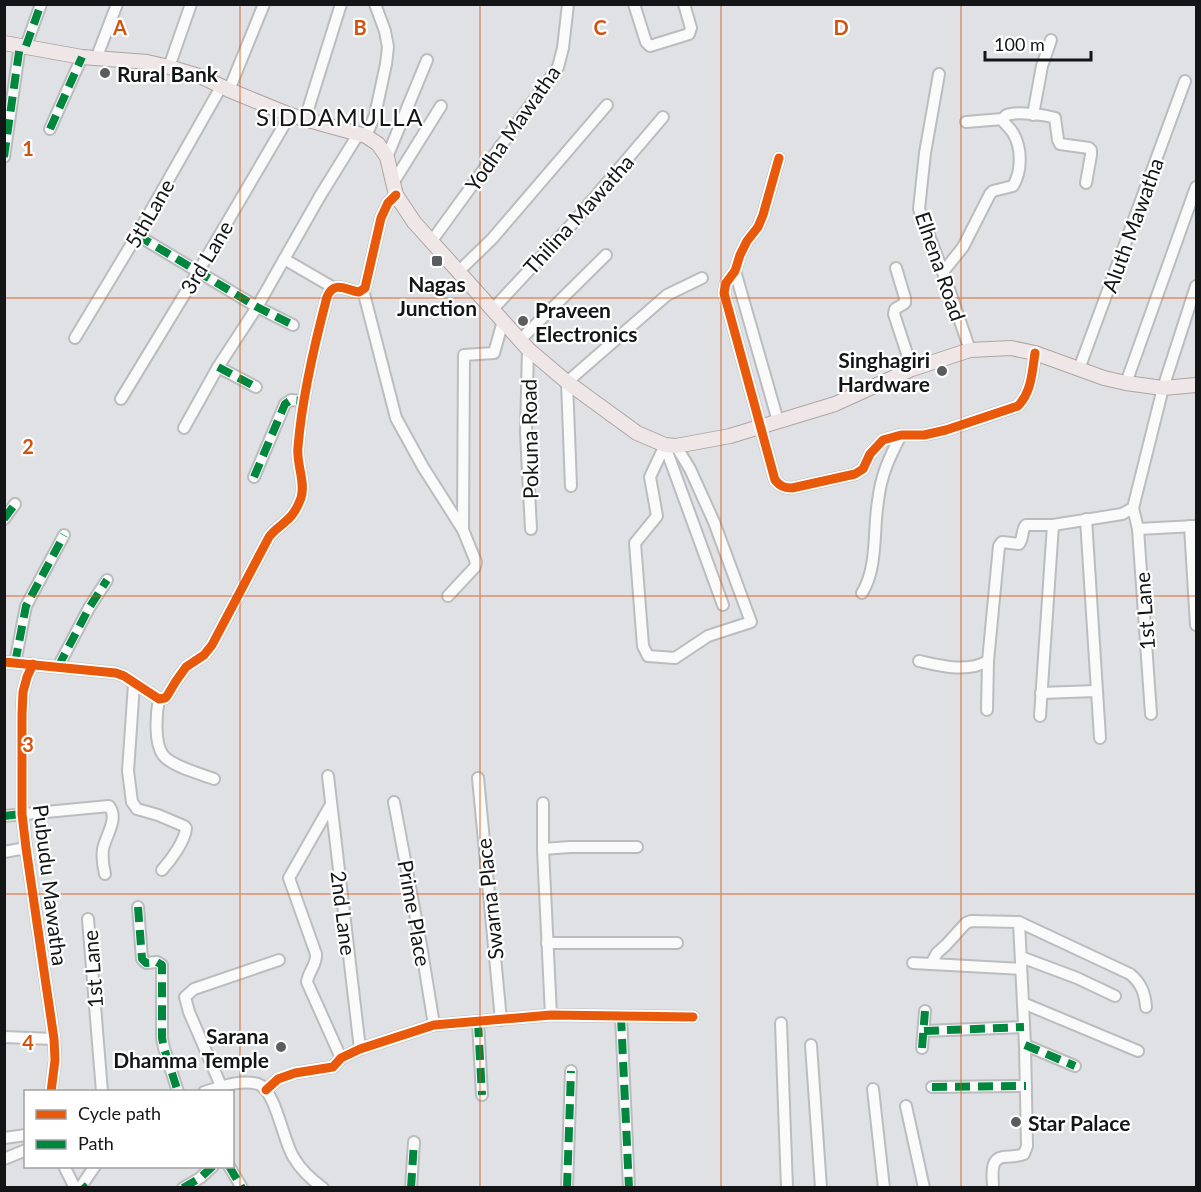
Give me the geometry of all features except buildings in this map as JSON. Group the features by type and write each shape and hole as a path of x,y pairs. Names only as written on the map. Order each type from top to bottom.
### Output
{"main road":[{"path":"4,43 89,58 147,62 169,67 202,77 225,89 290,115 362,135 378,144 387,157 394,189 414,222 524,344 567,382 636,433 669,446 730,436 835,404 912,369 970,350 1011,348 1035,353 1104,378 1126,383 1163,388 1197,385"}],"street":[{"path":"4,157 23,46 41,4"},
{"path":"50,129 117,4"},
{"path":"169,67 191,4"},
{"name":"5thLane","path":"75,338 225,89 264,4"},
{"path":"305,119 341,4"},
{"path":"184,428 320,196 375,115 388,47 375,4"},
{"name":"Yodha Mawatha","path":"431,242 558,67 563,48 568,4"},
{"path":"634,4 646,42 650,46 689,34 691,28 684,4"},
{"path":"1033,115 1042,66 1051,40"},
{"path":"387,157 427,60"},
{"name":"Elhena Road","path":"939,74 925,153 919,209 970,350"},
{"name":"Aluth Mawatha","path":"1079,369 1185,81"},
{"path":"459,271 492,239 607,105"},
{"path":"441,106 394,189 381,218 363,290 396,418 423,467 463,530 476,562 475,567 448,596"},
{"path":"966,122 1003,119 1004,116 1012,114 1047,115 1055,118 1060,144 1091,150 1086,183"},
{"name":"3rd Lane","path":"121,399 290,115"},
{"name":"Thilina Mawatha","path":"492,310 571,225 663,117"},
{"path":"943,272 963,247 990,194 998,189 1013,186 1015,182 1020,154 1016,139 1003,119"},
{"path":"779,158 763,215 758,227 747,241 735,271 726,283 724,293 778,484 792,488 859,472 863,469 870,454 883,440 901,435 924,435 946,430 1018,406 1029,391 1035,353"},
{"path":"1126,383 1197,187"},
{"path":"137,235 256,307 293,325"},
{"path":"524,344 606,255"},
{"path":"284,259 334,288 344,288 355,292 363,290"},
{"path":"897,268 905,298 904,303 895,309 894,314 912,369"},
{"path":"735,271 778,421"},
{"path":"571,486 567,382 667,296 702,278"},
{"path":"987,710 988,661 999,546 1002,542 1019,544 1023,527 1026,525 1053,525 1122,514 1132,508 1163,388 1197,286"},
{"path":"64,535 26,606 10,662 116,673 159,699 165,698 186,667 204,655 212,645 269,537 287,521 300,500 302,493 297,449 304,401 310,365 327,297 334,288"},
{"path":"463,530 464,355 494,353 503,321"},
{"name":"Pokuna Road","path":"524,344 531,529"},
{"path":"218,367 256,387"},
{"path":"254,477 285,404 291,400 304,401"},
{"path":"862,593 868,583 878,500 885,467 901,435"},
{"path":"669,446 690,469 714,522 751,622 708,636 675,658 648,656 643,646 635,543 657,516 650,477 669,446"},
{"path":"669,446 723,604"},
{"path":"4,519 15,504"},
{"name":"1st Lane","path":"1132,508 1138,529 1151,714"},
{"path":"1086,519 1100,738"},
{"path":"1040,716 1053,525"},
{"path":"1138,529 1193,526 1197,625"},
{"path":"58,667 89,608 107,580"},
{"path":"919,661 961,668 988,661"},
{"name":"Pubudu Mawatha","path":"33,664 23,692 22,814 54,1039 55,1060 51,1090"},
{"path":"134,684 128,771 132,802 138,809 186,828 175,852 162,870"},
{"path":"1041,693 1096,691"},
{"path":"159,699 157,720 162,754 173,763 214,778"},
{"name":"2nd Lane","path":"328,776 360,1049"},
{"name":"Swarna Place","path":"478,778 501,1020"},
{"name":"Prime Place","path":"394,802 434,1025"},
{"path":"543,803 551,1015"},
{"path":"4,816 109,806 112,810 112,820 104,849 105,874"},
{"path":"330,806 289,878 316,954 308,982 341,1058"},
{"path":"543,849 637,847"},
{"path":"4,852 26,848"},
{"path":"138,907 142,959 146,963 157,962 162,965 162,1038 177,1090"},
{"name":"1st Lane","path":"88,919 102,1090"},
{"path":"931,964 937,953 966,923 971,921 1019,922 1130,974 1146,996 1146,1007"},
{"path":"993,1188 993,1166 996,1160 1000,1157 1024,1154 1027,1146 1019,922"},
{"path":"547,943 677,943"},
{"path":"1021,957 1077,978 1115,996"},
{"path":"222,1086 189,1012 185,997 194,989 279,960"},
{"path":"913,963 1022,969"},
{"path":"1023,1003 1138,1051"},
{"path":"922,1048 925,1011"},
{"path":"266,1090 278,1079 295,1073 333,1067 341,1058 360,1049 434,1025 551,1015 693,1017"},
{"path":"621,1016 629,1188"},
{"path":"478,1022 482,1095"},
{"path":"781,1023 787,1188"},
{"path":"924,1031 1024,1027"},
{"path":"4,1037 54,1039"},
{"path":"811,1045 821,1188"},
{"path":"1025,1045 1075,1066"},
{"path":"567,1188 571,1071"},
{"path":"210,1090 245,1083 260,1085 266,1090 276,1110 285,1141 294,1158 310,1184 323,1188"},
{"path":"932,1087 1026,1086"},
{"path":"873,1089 884,1188"},
{"path":"906,1106 924,1188"},
{"path":"4,1138 24,1135"},
{"path":"411,1188 414,1142"},
{"path":"4,1160 24,1151"},
{"path":"65,1168 80,1187 94,1168"},
{"path":"183,1188 212,1168"},
{"path":"230,1168 242,1188"}],"marked path":[{"path":"26,46 41,4"},
{"path":"4,157 20,45"},
{"path":"50,129 82,57"},
{"path":"137,235 257,307 293,325"},
{"path":"218,367 256,387"},
{"path":"254,477 285,404 291,400 304,401"},
{"path":"4,519 15,504"},
{"path":"15,663 26,606 64,535"},
{"path":"58,667 89,608 107,580"},
{"path":"4,816 22,814"},
{"path":"138,907 142,959 146,963 157,962 162,965 162,1038 177,1090"},
{"path":"922,1048 925,1011"},
{"path":"621,1016 629,1188"},
{"path":"478,1022 482,1095"},
{"path":"924,1031 1024,1027"},
{"path":"1025,1045 1075,1066"},
{"path":"567,1188 571,1071"},
{"path":"932,1087 1026,1086"},
{"path":"411,1188 414,1142"},
{"path":"183,1188 211,1168"},
{"path":"230,1168 242,1188"},
{"path":"82,1185 85,1188"}],"cycle path":[{"path":"779,158 763,215 758,227 747,241 735,271 726,283 724,293 775,480 779,484 792,488 855,474 863,469 870,454 883,440 901,435 924,435 946,430 1018,406 1029,388 1035,353"},
{"path":"4,662 116,673 159,699 167,696 186,667 204,655 212,645 269,537 291,516 300,501 302,486 298,453 302,409 327,297 337,287 359,292 365,288 381,218 388,203 396,195"},
{"path":"33,664 23,692 22,814 54,1039 55,1060 51,1090"},
{"path":"266,1090 278,1079 295,1073 333,1067 341,1058 360,1049 434,1025 551,1015 693,1017"}],"place":[{"name":"Rural Bank","path":"105,73"},
{"name":"Nagas Junction","path":"437,261"},
{"name":"Praveen Electronics","path":"523,321"},
{"name":"Singhagiri Hardware","path":"942,371"},
{"name":"Sarana Dhamma Temple","path":"281,1047"},
{"name":"Star Palace","path":"1016,1122"}],"district":[{"name":"SIDDAMULLA","path":"340,116"}]}
